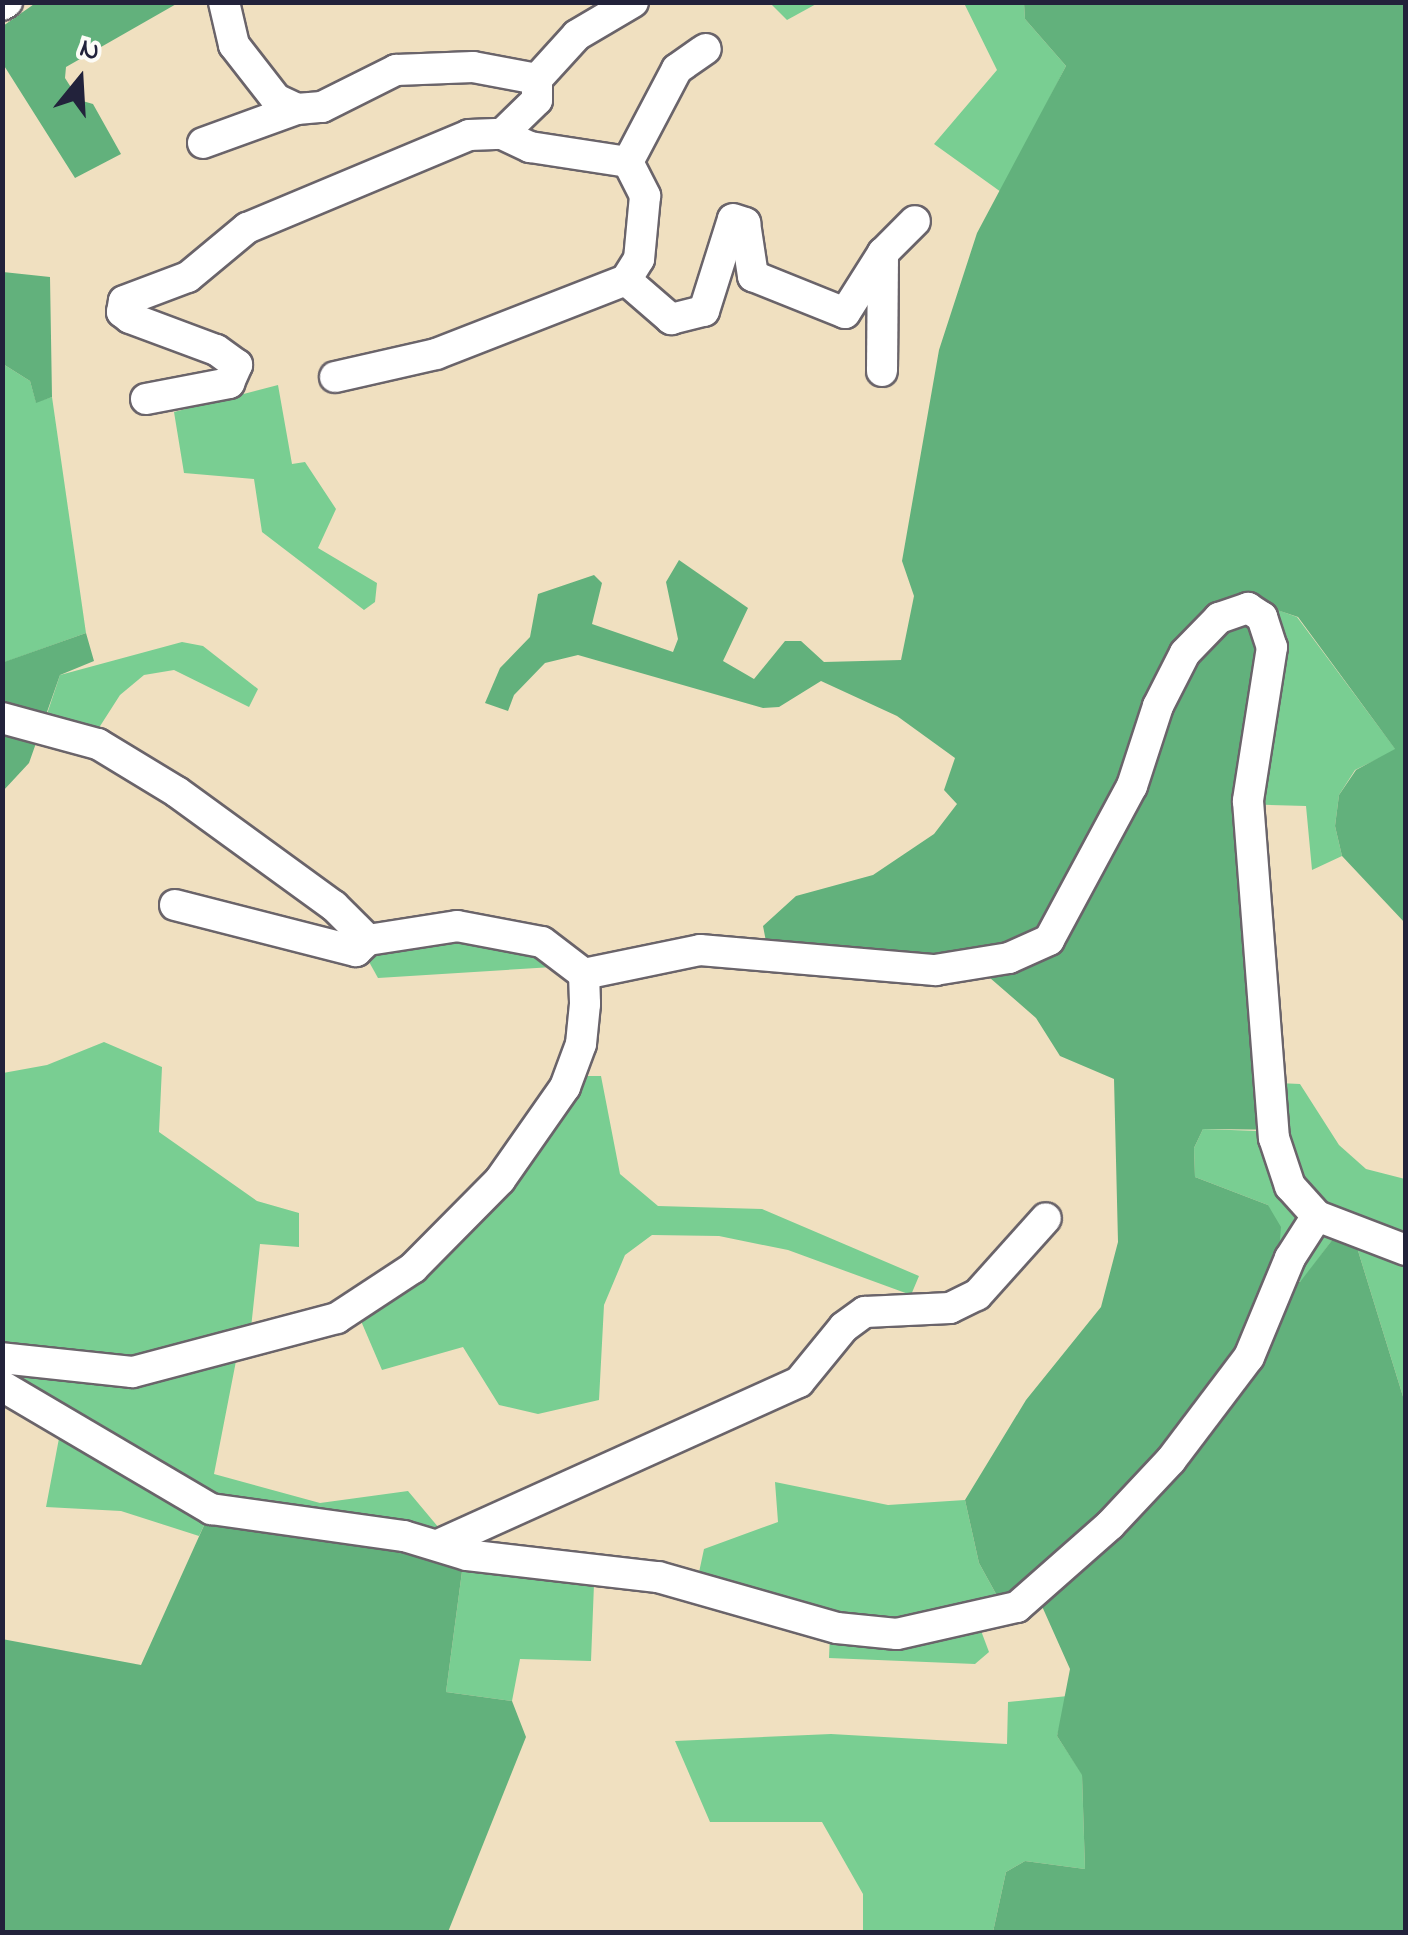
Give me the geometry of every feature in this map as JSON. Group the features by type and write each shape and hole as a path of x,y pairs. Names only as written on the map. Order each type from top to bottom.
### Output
{"street":[{"path":"224,2 234,45 276,99 296,109"},
{"path":"502,134 537,100 537,79 577,35 633,2"},
{"path":"628,162 677,68 706,49"},
{"path":"203,143 296,109 322,107 396,70 473,67 537,79"},
{"path":"146,398 229,383 237,365 216,350 130,318 122,312 124,301 188,277 247,228 469,135 502,134 530,147 628,162"},
{"path":"335,377 436,354 626,280 638,259 646,196 628,162"},
{"path":"626,280 671,319 704,311 725,228 738,218 745,223 752,276 844,313 884,361 884,252"},
{"path":"844,313 884,252 914,221"},
{"path":"584,974 700,950 935,970 1009,958 1049,940 1132,786 1158,706 1185,653 1220,618 1248,608 1262,616 1272,647 1248,802 1274,1138 1290,1186 1317,1216 1406,1250"},
{"path":"2,718 98,744 177,792 334,906 368,940"},
{"path":"2,1358 132,1372 167,1367 337,1318 440,1245 535,1132 565,1087 581,1044 584,974 568,956 507,933 457,926 368,940 356,952 175,904"},
{"path":"2,1386 211,1509 438,1545 538,1566 658,1578 837,1628 897,1634 1018,1607 1041,1592 1171,1460 1249,1357 1290,1258 1317,1216"},
{"path":"438,1545 799,1382 844,1327 865,1312 950,1308 977,1295 1046,1218"}],"green space":[{"path":"37,2 178,3 66,67 65,78 79,100 93,104 121,154 75,178 3,64 3,26"},
{"path":"770,3 818,3 787,20"},
{"path":"964,3 1024,3 1025,19 1066,66 1001,192 934,144 997,70"},
{"path":"1024,3 1405,3 1405,923 1342,856 1335,826 1339,795 1356,770 1395,749 1298,617 1274,609 1264,614 1254,637 1259,663 1247,729 1289,1130 1203,1129 1194,1148 1195,1177 1268,1205 1281,1227 1278,1265 1300,1282 1336,1235 1355,1241 1405,1403 1405,1932 993,1932 1006,1872 1025,1861 1085,1869 1082,1775 1057,1736 1070,1669 1041,1604 1001,1603 979,1563 965,1500 1026,1400 1101,1307 1118,1242 1114,1079 1060,1056 1036,1018 982,971 888,982 770,962 763,926 796,896 873,875 934,834 957,804 944,790 955,758 897,716 821,681 779,707 763,708 578,655 545,663 514,695 508,711 485,703 500,668 530,637 538,594 594,575 602,583 592,624 673,652 678,639 666,582 679,560 748,608 723,661 754,679 785,641 801,641 824,662 901,660 914,596 902,561 939,350 977,233 1066,66 1025,19"},
{"path":"3,272 50,277 52,397 36,403 30,381 3,364"},
{"path":"3,364 30,381 36,402 52,397 86,633 5,662 3,691"},
{"path":"278,385 292,464 305,462 336,509 318,548 377,583 375,602 364,610 262,532 254,479 184,473 174,412"},
{"path":"1275,609 1297,617 1396,750 1355,770 1339,795 1335,826 1342,856 1312,870 1306,806 1242,804 1259,663 1254,637 1264,614"},
{"path":"86,633 94,661 60,675 29,763 3,791 4,662"},
{"path":"182,642 203,646 258,689 249,707 174,670 144,675 120,695 95,734 44,723 60,675"},
{"path":"451,936 524,947 553,967 378,978 368,960 377,951"},
{"path":"104,1042 162,1067 159,1132 257,1201 299,1213 299,1247 260,1244 248,1356 236,1361 214,1474 320,1503 408,1491 444,1534 219,1503 3,1377 3,1073 47,1065"},
{"path":"580,1076 601,1076 620,1174 658,1206 762,1209 919,1276 911,1295 788,1250 719,1236 652,1235 625,1255 604,1305 599,1400 538,1414 499,1405 463,1347 382,1370 358,1314"},
{"path":"1278,1083 1300,1084 1339,1145 1366,1169 1405,1179 1405,1242 1336,1235 1301,1282 1277,1265 1268,1205 1195,1177 1194,1148 1203,1129 1282,1132"},
{"path":"1355,1241 1405,1256 1405,1403"},
{"path":"60,1433 206,1521 199,1536 121,1511 46,1507"},
{"path":"775,1482 888,1505 965,1500 979,1563 1001,1603 864,1624 698,1577 704,1549 778,1522"},
{"path":"206,1521 408,1546 463,1564 446,1692 512,1701 526,1737 448,1932 3,1932 2,1639 141,1665"},
{"path":"463,1564 594,1584 591,1661 520,1659 512,1701 446,1692"},
{"path":"980,1628 989,1652 975,1664 829,1658 830,1634"},
{"path":"1068,1696 1057,1736 1082,1774 1085,1869 1025,1861 1006,1872 993,1932 863,1932 863,1894 822,1822 710,1822 675,1741 831,1734 1007,1744 1008,1702"}]}
